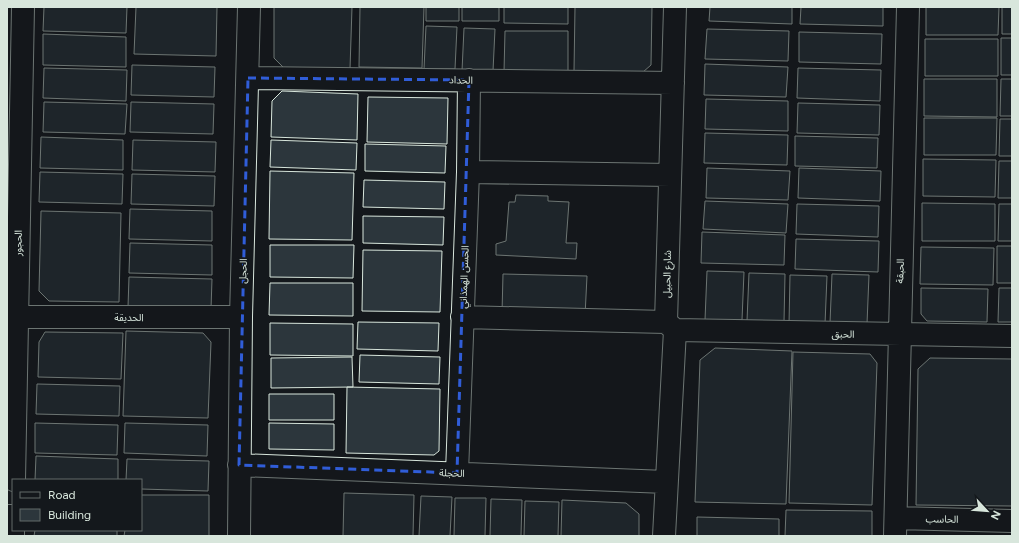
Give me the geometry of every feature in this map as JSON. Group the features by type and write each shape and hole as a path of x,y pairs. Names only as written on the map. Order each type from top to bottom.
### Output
{"street":[{"name":"الحجور","path":"14,479 12,345 16,317 23,7"},
{"name":"الحجل","path":"239,536 241,317 249,7"},
{"name":"شارع الحبيل","path":"664,536 671,326 670,175 675,7"},
{"name":"الحبقة","path":"896,527 899,335 908,7"},
{"name":"الحداد","path":"248,78 673,83"},
{"name":"الحسن الهمذاني","path":"457,473 468,172 469,80"},
{"path":"468,172 670,175"},
{"name":"الحديقة","path":"16,317 241,317"},
{"name":"الحبق","path":"462,317 899,335 1012,336"},
{"name":"الحجلة","path":"239,465 666,482"},
{"name":"الحاسب","path":"896,527 1012,521"}],"highlighted area":[{"path":"248,78 469,80 457,473 239,465"}],"building":[{"path":"44,7 127,7 126,33 43,31"},
{"path":"136,7 217,7 216,56 134,54"},
{"path":"274,7 352,7 350,69 284,68 274,58"},
{"path":"360,7 424,7 422,68 359,67"},
{"path":"426,7 459,7 459,21 426,21"},
{"path":"462,7 499,7 499,21 462,21"},
{"path":"504,7 568,7 568,24 504,23"},
{"path":"575,7 652,7 651,65 643,72 574,71"},
{"path":"710,7 792,7 792,24 709,21"},
{"path":"801,7 883,7 883,26 800,24"},
{"path":"926,7 999,7 998,35 926,35"},
{"path":"1002,7 1012,7 1012,34 1002,34"},
{"path":"426,26 457,27 455,69 424,69"},
{"path":"464,28 495,29 493,71 462,71"},
{"path":"707,29 789,31 788,61 705,59"},
{"path":"505,31 568,31 568,72 504,72"},
{"path":"799,32 882,34 881,64 799,62"},
{"path":"43,34 126,37 126,67 43,65"},
{"path":"1001,38 1012,38 1012,75 1001,75"},
{"path":"925,39 998,39 998,76 925,76"},
{"path":"705,64 788,67 786,97 704,95"},
{"path":"132,65 215,67 214,97 131,95"},
{"path":"44,68 127,70 126,101 43,98"},
{"path":"798,68 881,70 880,101 797,98"},
{"path":"924,79 997,79 997,117 924,116"},
{"path":"1001,79 1012,79 1012,116 1000,116"},
{"path":"282,91 358,94 357,140 271,137 272,101"},
{"path":"368,97 448,98 447,144 367,142"},
{"path":"706,99 788,101 788,131 705,129"},
{"path":"44,102 127,104 125,134 43,132"},
{"path":"131,102 214,104 213,134 130,132"},
{"path":"798,103 880,105 879,135 797,133"},
{"path":"924,118 997,118 996,155 924,155"},
{"path":"1000,119 1012,119 1012,156 999,156"},
{"path":"705,133 788,135 787,165 704,163"},
{"path":"795,136 878,138 877,168 795,166"},
{"path":"41,137 123,140 123,170 40,168"},
{"path":"133,140 216,142 215,172 132,170"},
{"path":"271,140 357,143 356,170 270,167"},
{"path":"365,144 446,146 445,173 365,171"},
{"path":"923,159 996,160 995,197 923,196"},
{"path":"999,161 1012,161 1012,198 998,198"},
{"path":"707,168 790,171 788,200 706,198"},
{"path":"799,168 881,171 880,201 798,198"},
{"path":"270,171 354,173 352,240 269,239"},
{"path":"40,172 123,174 122,204 39,202"},
{"path":"132,174 215,176 214,206 131,204"},
{"path":"364,180 445,182 444,209 363,207"},
{"path":"516,195 548,196 548,201 569,202 566,243 577,243 576,259 496,255 496,244 506,241 509,202 515,202"},
{"path":"705,201 788,204 786,233 703,229"},
{"path":"922,203 995,204 995,241 922,241"},
{"path":"797,204 879,206 878,237 796,234"},
{"path":"999,204 1012,204 1012,241 998,241"},
{"path":"130,209 212,211 212,241 129,239"},
{"path":"41,211 121,213 119,302 49,301 39,291"},
{"path":"363,216 444,217 443,245 363,243"},
{"path":"702,232 785,235 784,265 701,263"},
{"path":"796,239 879,241 878,272 795,269"},
{"path":"130,243 212,245 212,275 129,273"},
{"path":"270,245 354,245 353,278 270,277"},
{"path":"997,246 1012,246 1012,283 997,283"},
{"path":"921,247 994,248 993,285 920,284"},
{"path":"363,250 442,251 440,312 362,311"},
{"path":"707,271 744,272 742,320 705,320"},
{"path":"749,273 785,274 784,322 747,321"},
{"path":"503,274 587,276 585,316 502,313"},
{"path":"832,274 869,275 867,324 830,323"},
{"path":"790,275 827,276 825,324 789,324"},
{"path":"129,277 212,279 211,309 128,307"},
{"path":"270,283 353,283 353,316 269,315"},
{"path":"921,288 988,289 987,322 927,321 921,314"},
{"path":"999,288 1012,288 1012,322 998,322"},
{"path":"358,322 439,323 438,351 357,349"},
{"path":"270,323 353,324 353,356 270,355"},
{"path":"126,331 203,333 211,342 208,418 123,416"},
{"path":"45,332 123,333 121,379 38,377 39,342"},
{"path":"715,348 792,351 786,504 695,502 700,360"},
{"path":"793,352 870,354 877,363 872,505 789,503"},
{"path":"360,355 440,357 439,384 359,382"},
{"path":"352,357 353,387 271,388 271,358"},
{"path":"930,358 1012,359 1012,506 916,505 918,369"},
{"path":"37,384 120,386 119,416 36,414"},
{"path":"347,387 440,389 439,451 434,455 346,453"},
{"path":"269,394 334,394 334,420 269,420"},
{"path":"35,423 118,425 117,455 35,453"},
{"path":"125,423 208,425 207,456 124,453"},
{"path":"269,423 334,424 334,450 269,449"},
{"path":"36,456 118,459 118,479 35,479"},
{"path":"127,459 209,461 208,491 142,489 142,479 126,479"},
{"path":"344,493 414,495 413,536 343,536"},
{"path":"142,495 209,495 209,536 124,536 125,531 142,531"},
{"path":"421,496 452,497 450,536 419,536"},
{"path":"455,498 486,498 485,536 454,536"},
{"path":"491,499 522,500 521,536 490,536"},
{"path":"562,500 626,503 639,514 639,536 561,536"},
{"path":"525,501 559,502 558,536 524,536"},
{"path":"786,510 872,511 872,536 785,536"},
{"path":"697,517 779,519 779,536 697,536"},
{"path":"35,531 117,531 117,536 34,536"}]}
